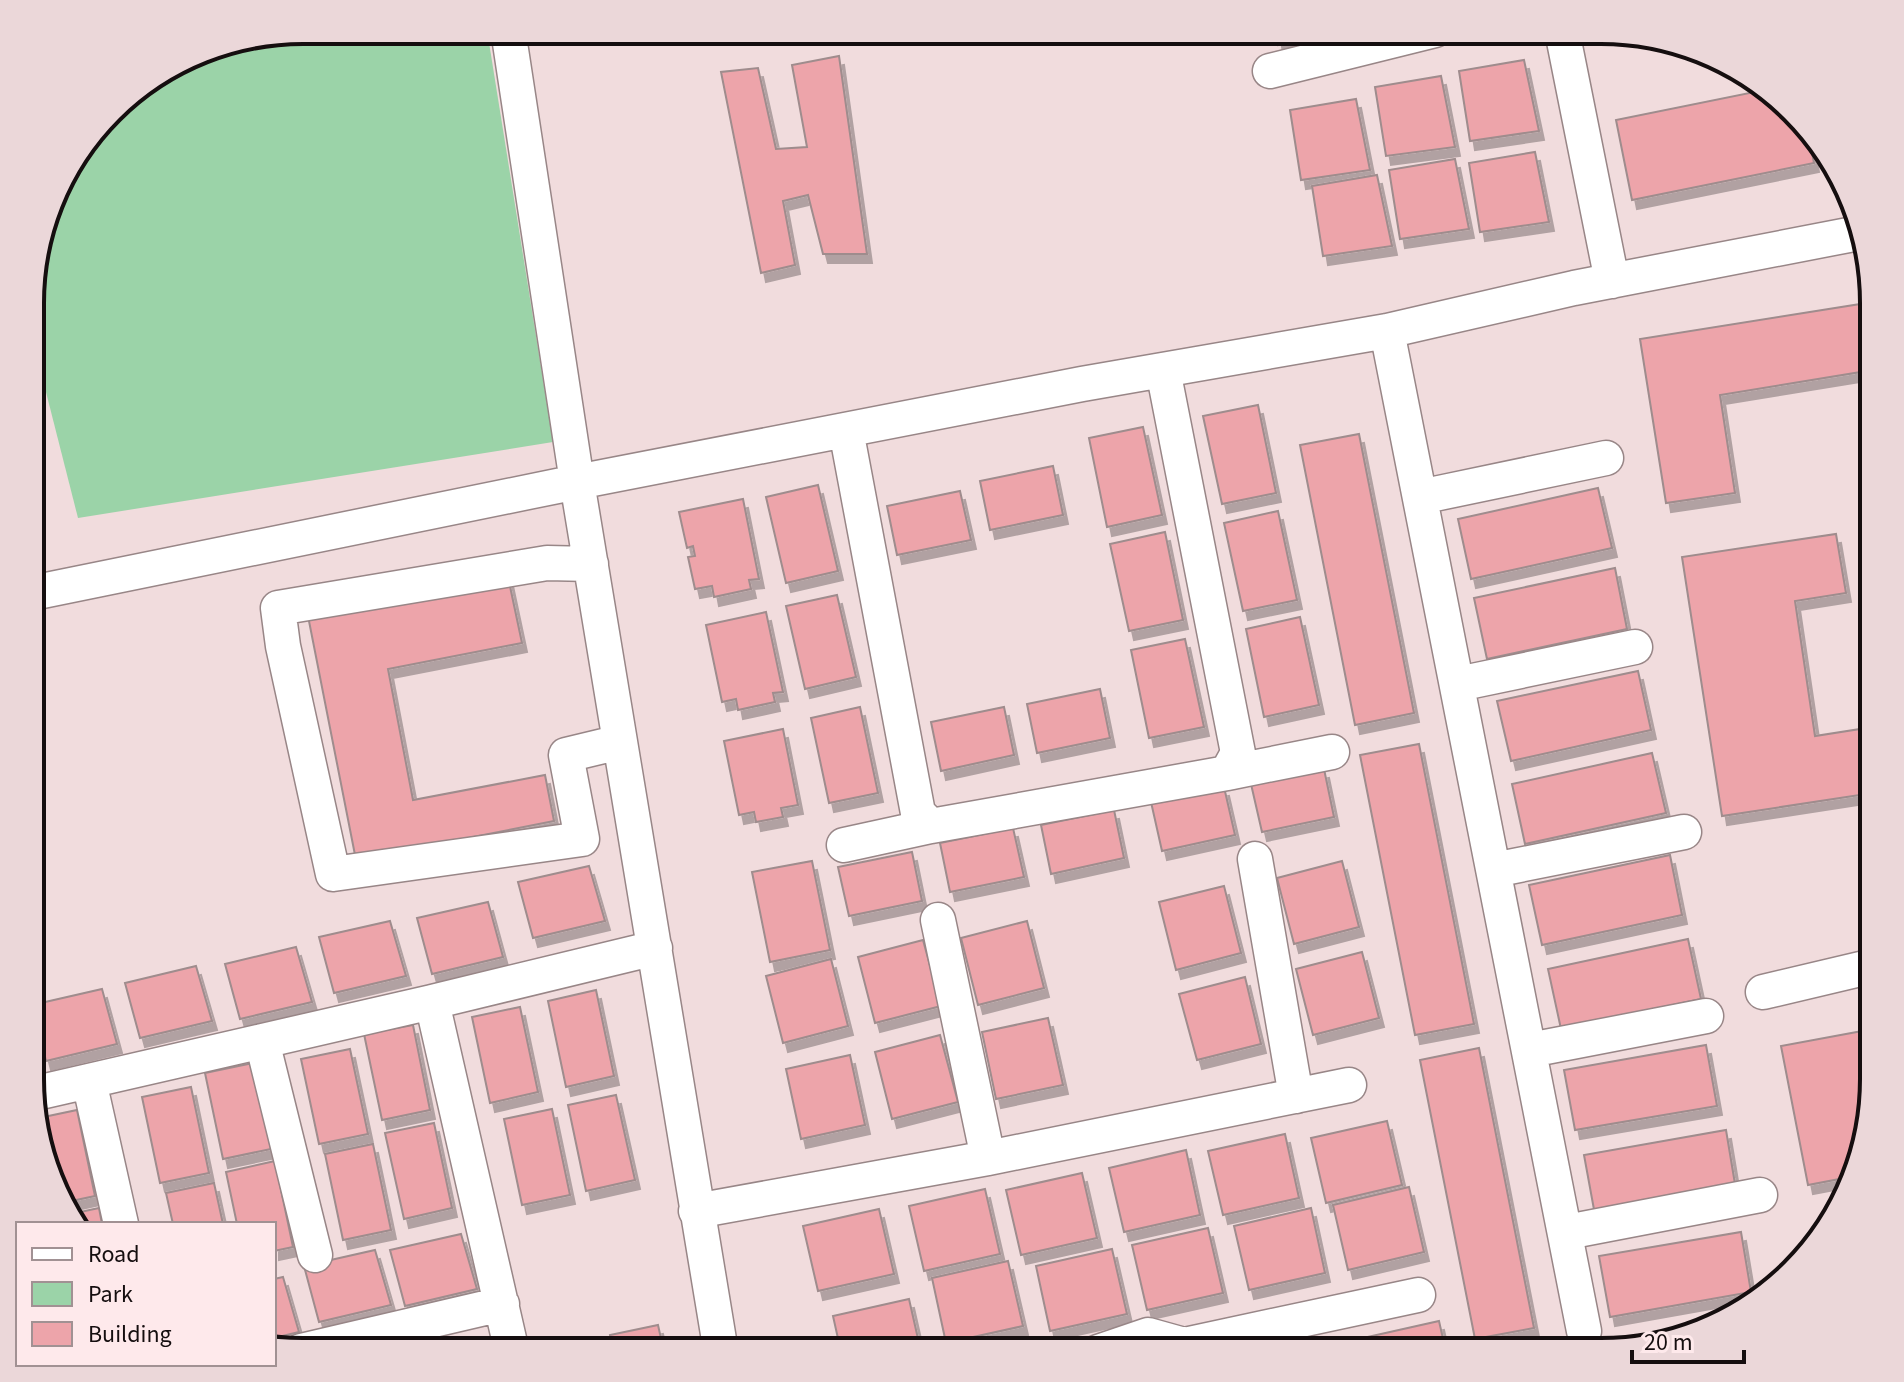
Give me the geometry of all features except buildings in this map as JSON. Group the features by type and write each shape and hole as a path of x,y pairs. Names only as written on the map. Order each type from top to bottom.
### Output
{"street":[{"path":"510,45 577,482 718,1337"},
{"path":"1270,71 1375,45"},
{"path":"1565,45 1612,281"},
{"path":"44,590 846,430 1387,331 1612,281 1851,235"},
{"path":"1387,331 1567,1232 1584,1331"},
{"path":"1163,370 1238,753 1227,773"},
{"path":"846,430 918,813 931,826"},
{"path":"1420,497 1606,458"},
{"path":"591,564 547,563 278,608 283,646 333,874 582,839 566,755 620,742"},
{"path":"1458,684 1635,647"},
{"path":"844,845 1332,752"},
{"path":"1494,870 1684,832"},
{"path":"1255,859 1296,1096"},
{"path":"938,920 988,1158"},
{"path":"45,1091 655,948"},
{"path":"1763,992 1859,969"},
{"path":"432,1002 509,1337"},
{"path":"1530,1050 1706,1016"},
{"path":"262,1041 315,1255"},
{"path":"89,1081 121,1222"},
{"path":"696,1211 988,1158 1349,1085"},
{"path":"1567,1232 1760,1195"},
{"path":"1231,1338 1418,1295"},
{"path":"361,1337 502,1304"}],"green space":[{"path":"286,45 489,45 553,442 78,518 44,385 46,269 64,204 79,173 108,132 145,97 173,79 204,64 252,49"}]}
